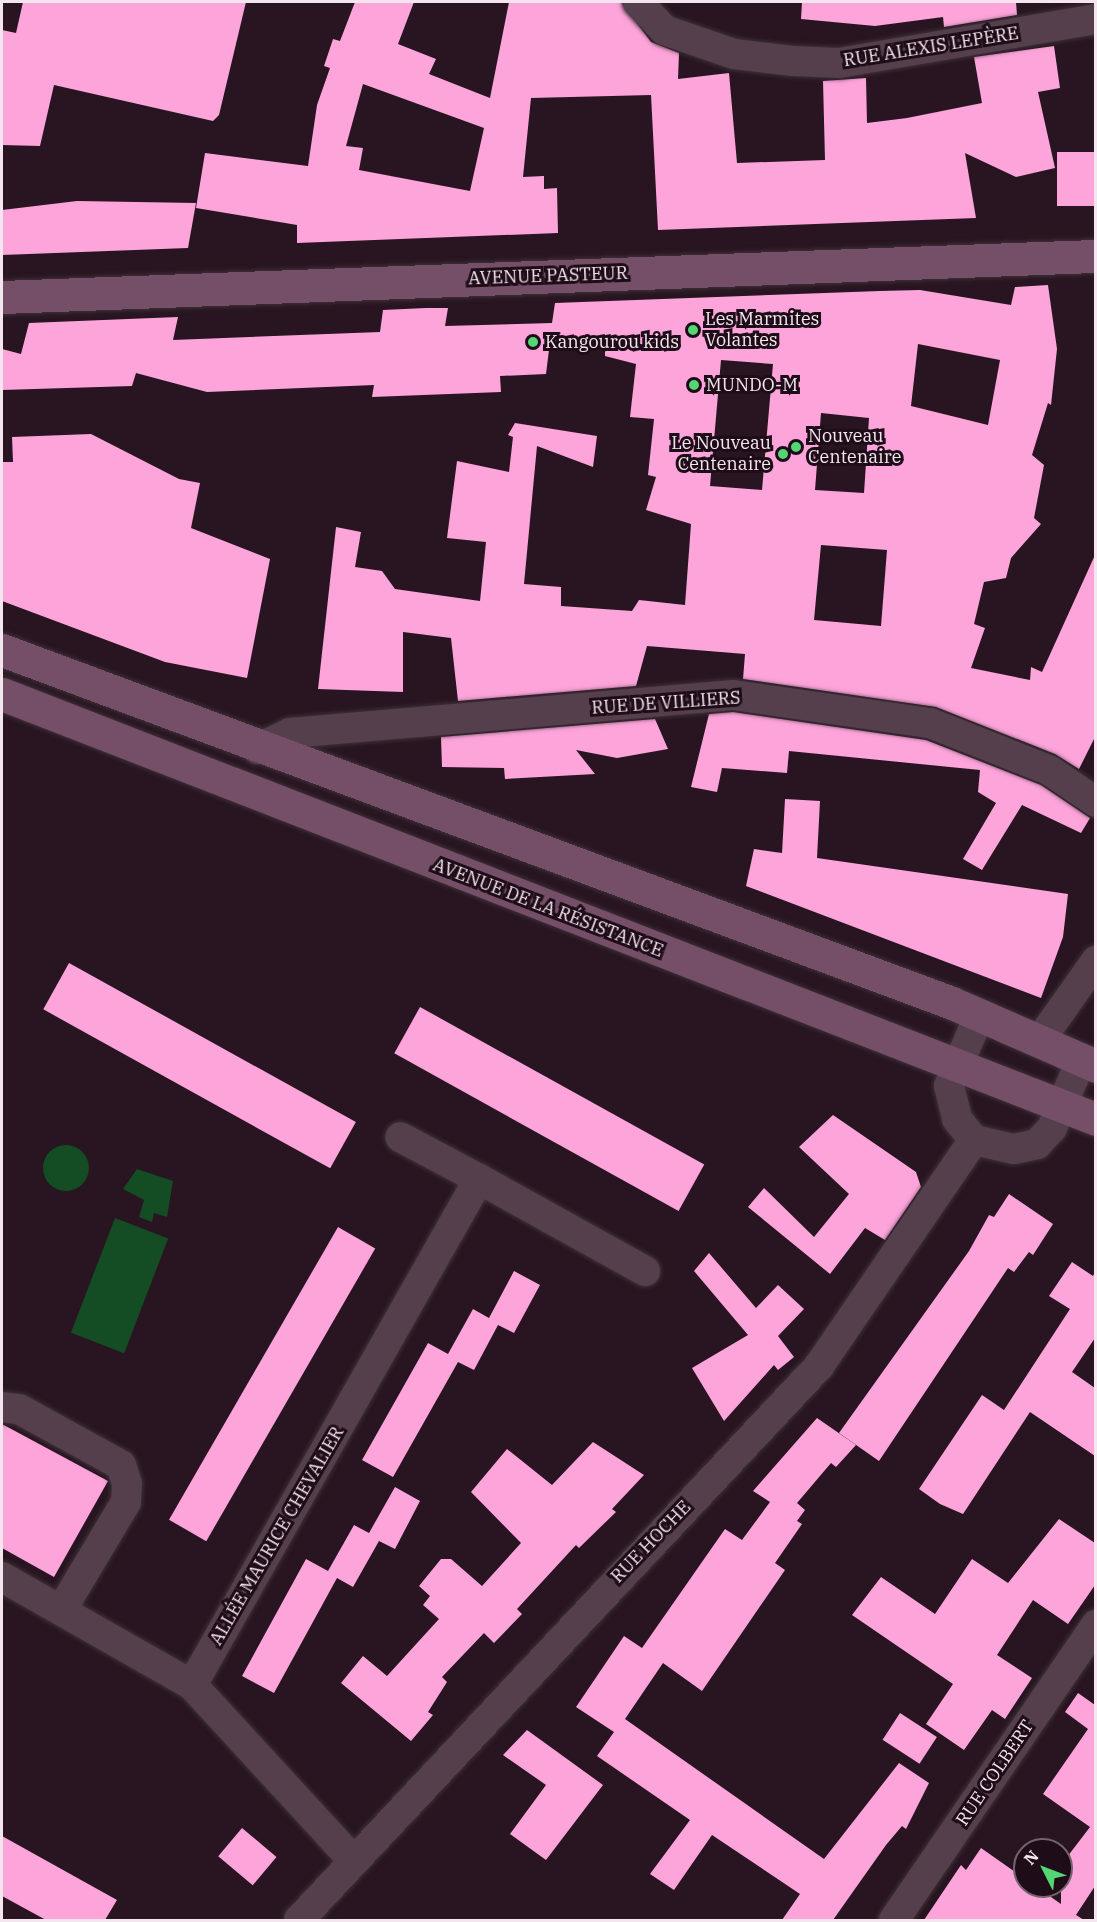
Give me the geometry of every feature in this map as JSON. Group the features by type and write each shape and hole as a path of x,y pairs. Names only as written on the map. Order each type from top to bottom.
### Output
{"main road":[{"name":"AVENUE PASTEUR","path":"2,297 1095,256"},
{"path":"2,651 257,749 980,1014 1088,1064"},
{"name":"AVENUE DE LA RÉSISTANCE","path":"2,694 1095,1119"}],"street":[{"name":"RUE ALEXIS LEPÈRE","path":"638,2 664,30 734,54 793,61 839,63 1095,20"},
{"name":"RUE DE VILLIERS","path":"257,749 290,733 733,695 930,723 1049,770 1095,802"},
{"path":"1040,1040 1095,961"},
{"path":"980,1014 949,1086 952,1105 974,1140 1014,1149 1036,1144 1052,1128 1062,1106 1088,1064"},
{"path":"400,1137 645,1271"},
{"name":"RUE HOCHE","path":"299,1920 819,1366 974,1140"},
{"name":"ALLÉE MAURICE CHEVALIER","path":"192,1685 479,1179"},
{"path":"2,1407 19,1409 121,1465 127,1484 126,1502 62,1609"},
{"path":"2,1577 62,1609 192,1685 353,1860"},
{"name":"RUE COLBERT","path":"894,1920 1095,1625"}],"green space":[{"path":"66,1145 82,1152 89,1168 82,1184 66,1191 50,1184 43,1168 50,1152"},
{"path":"137,1169 173,1181 167,1217 154,1213 152,1222 139,1217 144,1200 123,1189"},
{"path":"115,1218 168,1238 124,1353 71,1333"}],"building":[{"path":"23,2 246,2 219,115 213,121 54,85 40,146 2,145 2,30 16,33"},
{"path":"355,2 414,2 398,44 436,59 429,74 490,98 509,2 621,2 651,42 679,53 678,79 729,73 737,163 825,160 823,81 866,78 867,123 907,118 982,103 974,57 1054,46 1060,88 1038,92 1055,168 1016,177 965,153 976,218 658,230 651,95 531,98 523,177 544,176 544,189 557,188 558,233 297,243 297,225 196,208 205,153 308,166 317,105 330,68 324,66 333,39 340,41","holes":["363,84 484,128 470,191 359,170 363,148 346,146"]},
{"path":"802,2 1016,2 1017,15 944,27 943,17 875,26 801,19"},
{"path":"1057,152 1095,152 1095,206 1057,206"},
{"path":"77,201 196,203 188,248 2,255 2,210"},
{"path":"1048,285 1057,349 1051,405 1048,403 1032,455 1044,465 1034,518 1041,524 1011,558 1006,578 984,582 974,624 985,628 971,668 1030,680 1031,667 1042,672 1095,555 1095,737 1079,769 1055,754 936,707 743,679 745,654 647,646 636,686 458,701 451,638 403,632 403,692 318,689 336,527 361,532 355,567 382,571 395,589 480,601 486,542 447,538 457,461 509,472 513,437 508,435 515,423 597,436 593,467 537,446 524,584 561,587 561,606 632,611 639,600 685,605 691,524 646,510 656,477 648,475 654,419 630,417 636,364 605,356 605,349 550,342 546,374 500,376 501,392 372,397 374,385 207,392 136,373 132,386 2,390 2,349 21,354 29,323 178,317 173,340 380,332 383,310 426,308 448,308 445,326 552,323 555,303 920,290 1011,305 1015,287","holes":["918,344 1000,360 988,425 911,406","721,360 773,364 762,490 710,486","821,413 869,418 864,493 815,490","821,545 887,550 881,626 814,620"]},
{"path":"91,434 179,479 200,483 191,528 270,559 247,678 165,662 2,601 3,462 13,462 12,437"},
{"path":"733,712 926,740 1041,785 1090,818 1081,833 1022,805 982,870 963,859 996,803 978,792 980,770 789,751 787,773 722,768 717,792 691,787 709,714"},
{"path":"655,719 668,749 617,758 576,750 595,774 505,779 504,768 442,767 441,737"},
{"path":"785,799 820,801 817,858 1068,894 1063,937 1041,998 746,886 754,849 782,853"},
{"path":"69,963 356,1122 330,1168 43,1009"},
{"path":"420,1007 704,1165 679,1211 394,1053"},
{"path":"833,1115 916,1172 921,1187 885,1240 865,1228 830,1274 748,1207 764,1188 814,1237 849,1194 799,1147"},
{"path":"1009,1194 1053,1224 1033,1255 1029,1252 1014,1272 1008,1268 879,1461 839,1433 969,1251 989,1215 994,1217"},
{"path":"338,1227 375,1248 206,1541 169,1520"},
{"path":"709,1253 756,1308 778,1285 804,1309 778,1336 794,1357 778,1370 774,1365 724,1421 692,1368 748,1335 694,1271"},
{"path":"1072,1262 1093,1276 1095,1272 1095,1338 1072,1372 1095,1388 1095,1456 1030,1412 963,1514 940,1504 919,1489 982,1395 1004,1410 1070,1309 1049,1296"},
{"path":"514,1271 540,1285 514,1333 498,1325 474,1370 458,1362 393,1477 362,1460 428,1343 448,1354 473,1309 489,1318"},
{"path":"817,1418 856,1445 836,1467 831,1463 797,1503 805,1510 797,1521 802,1524 775,1563 785,1570 702,1691 663,1663 625,1719 824,1859 899,1763 929,1783 906,1829 902,1826 886,1845 833,1920 782,1920 800,1894 712,1835 674,1890 650,1874 690,1820 597,1756 614,1732 576,1707 624,1636 642,1648 725,1529 742,1540 770,1502 753,1491"},
{"path":"2,1424 108,1481 54,1577 2,1548"},
{"path":"593,1442 644,1475 612,1509 616,1512 579,1548 576,1545 517,1609 522,1614 494,1643 484,1633 442,1677 447,1682 428,1712 433,1715 411,1741 341,1683 363,1656 387,1676 439,1619 423,1605 430,1596 419,1586 441,1559 451,1559 482,1586 521,1543 471,1492 507,1449 552,1485"},
{"path":"395,1487 420,1501 395,1549 379,1541 353,1587 337,1578 274,1693 242,1676 306,1559 328,1571 354,1525 369,1533"},
{"path":"1059,1519 1095,1543 1095,1585 1068,1624 1033,1600 997,1655 1032,1678 1005,1719 992,1710 964,1750 926,1724 953,1684 852,1615 881,1577 935,1614 972,1559 1008,1583"},
{"path":"1078,1693 1095,1705 1095,1886 1076,1915 1084,1920 924,1920 961,1865 966,1870 981,1848 1013,1871 1013,1898 1052,1898 1061,1904 1061,1898 1073,1898 1073,1849 1090,1827 1043,1794 1088,1729 1065,1712"},
{"path":"900,1713 937,1737 919,1764 883,1740"},
{"path":"527,1730 603,1785 546,1860 510,1834 546,1785 503,1755"},
{"path":"242,1828 276,1857 253,1885 218,1856"},
{"path":"2,1836 117,1900 105,1920 46,1920 2,1896"}],"place":[{"name":"Les Marmites Volantes","path":"693,330"},
{"name":"Kangourou kids","path":"533,342"},
{"name":"MUNDO-M","path":"694,385"},
{"name":"Nouveau Centenaire","path":"796,447"},
{"name":"Le Nouveau Centenaire","path":"783,454"}]}
